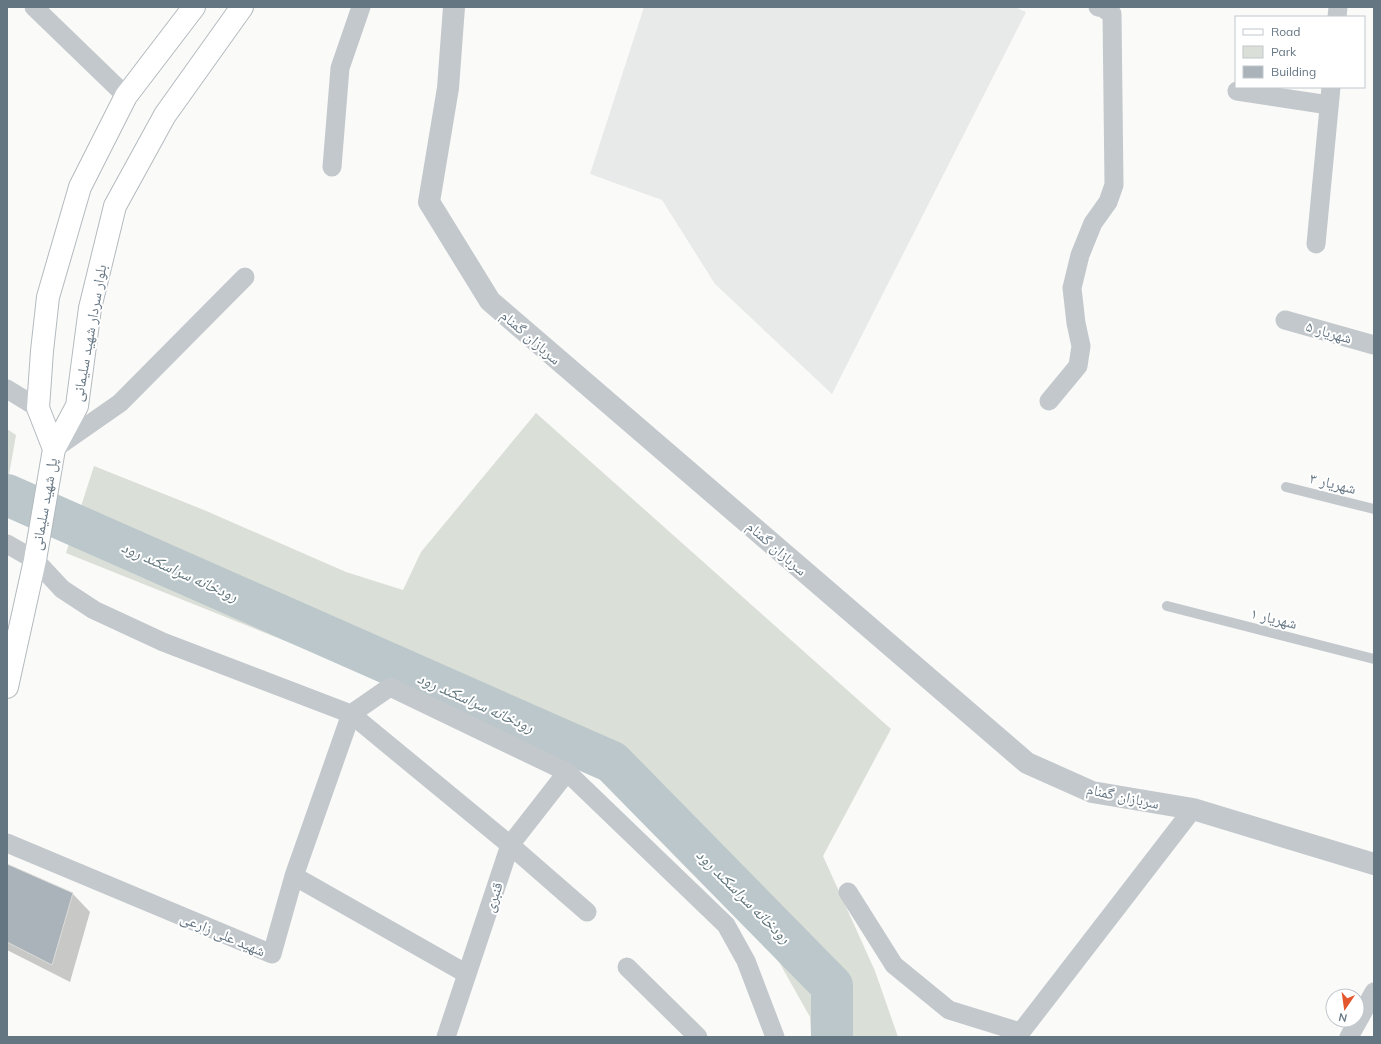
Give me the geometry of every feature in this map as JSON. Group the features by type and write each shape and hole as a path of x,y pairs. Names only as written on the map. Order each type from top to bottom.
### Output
{"main road":[{"path":"54,449 38,408 48,297 80,187 126,96 194,7"},
{"name":"بلوار سردار شهید سلیمانی","path":"54,449 77,406 90,308 115,206 165,115 242,7"},
{"name":"پل شهید سلیمانی","path":"7,687 35,560 54,449"}],"street":[{"path":"34,7 126,96"},
{"path":"332,167 340,68 361,7"},
{"name":"سربازان گمنام","path":"454,7 448,88 430,202 490,301 1026,763 1092,792 1193,809 1374,864"},
{"path":"1049,401 1078,366 1081,346 1076,323 1072,288 1080,255 1094,223 1108,202 1114,185 1112,14 1103,8 1098,7"},
{"path":"1237,91 1330,96 1316,244"},
{"path":"54,449 120,403 245,277"},
{"name":"شهریار ۵","path":"1285,320 1374,345"},
{"path":"7,390 38,408"},
{"path":"7,544 35,560 62,589 94,610 163,642 351,714 510,845 587,912"},
{"path":"351,714 390,686 567,772 726,924 746,962 775,1037"},
{"name":"شهيد علی زارعی","path":"7,843 272,954 294,876 351,714"},
{"name":"قنبری","path":"446,1037 510,845 567,772"},
{"path":"848,892 894,965 949,1010 1018,1035 1193,809"},
{"path":"294,876 467,974"},
{"path":"627,968 698,1037"},
{"path":"1349,1037 1374,992"}],"lane":[{"name":"شهریار ۳","path":"1286,487 1374,509"},
{"name":"شهریار ۱","path":"1168,606 1374,659"}],"shaded area":[{"path":"644,7 1015,7 1026,12 832,394 715,284 662,200 590,174"}],"green space":[{"path":"536,413 891,729 823,856 875,971 898,1037 811,1037 810,1017 765,937 602,768 66,553 94,466 204,510 346,572 403,590 421,552"},
{"path":"7,429 16,435 7,486"}],"building":[{"path":"7,864 73,893 52,965 7,942"}],"waterway":[{"name":"رودخانه سراسکند رود","path":"7,495 612,762 832,986 832,1037"}]}
